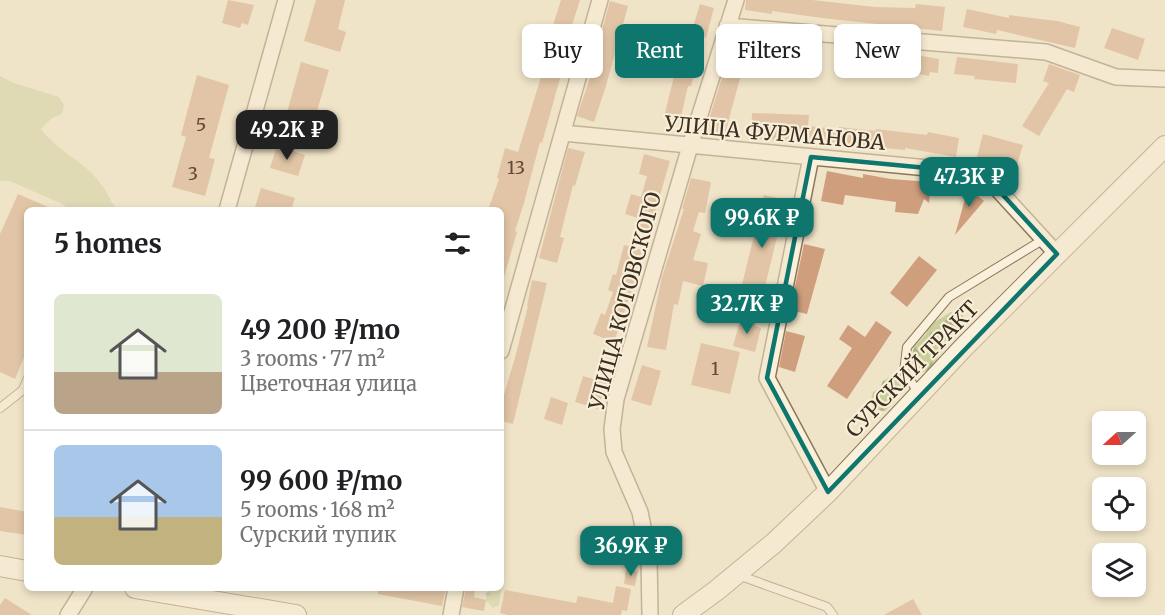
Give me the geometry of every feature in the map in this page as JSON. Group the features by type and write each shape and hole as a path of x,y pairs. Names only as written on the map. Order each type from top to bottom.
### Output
{"street":[{"path":"227,207 286,0"},
{"path":"504,340 600,0"},
{"name":"УЛИЦА КОТОВСКОГО","path":"728,24 736,0"},
{"path":"822,34 1046,52 1116,77 1165,79"},
{"name":"УЛИЦА КОТОВСКОГО","path":"650,615 649,557 640,512 614,452 612,429 616,399 716,62"},
{"name":"УЛИЦА ФУРМАНОВА","path":"563,134 959,171 991,182 1057,254"},
{"name":"СУРСКИЙ ТРАКТ","path":"683,615 774,543 828,492 964,347 1165,146"},
{"path":"811,157 767,378 828,492"},
{"path":"0,566 24,570"},
{"path":"68,615 83,591"},
{"path":"153,591 288,614"},
{"path":"451,615 455,591"}],"lane":[{"path":"920,394 904,372 907,347 949,297 1044,239"},
{"path":"0,408 24,388"},
{"path":"736,574 827,607 833,615"}],"highlighted area":[{"path":"811,157 959,171 991,182 1057,254 828,492 767,378"}],"green space":[{"path":"0,76 14,83 59,97 64,105 62,114 52,118 41,129 97,179 116,207 66,207 9,181 0,181"},
{"path":"951,312 963,315 964,326 940,354 930,371 918,372 910,369 914,346 926,334 929,325"},
{"path":"893,375 904,384 900,392 885,411 875,410 870,403 873,392 880,388 883,381"},
{"path":"488,591 501,591 499,605 493,608 486,601"}],"building":[{"path":"228,0 254,5 248,25 242,23 240,28 222,23"},
{"path":"316,0 345,0 338,29 346,32 340,52 304,41"},
{"path":"561,0 580,0 572,24 553,24"},
{"path":"746,0 812,0 875,7 915,8 916,4 945,7 942,31 921,29 921,24 877,24 772,11 772,14 745,10"},
{"path":"610,1 628,6 623,24 615,24 615,53 594,122 577,116 590,78 603,78 603,27"},
{"path":"700,4 714,8 706,38 704,37 704,24 694,24"},
{"path":"967,9 1009,18 1009,15 1057,21 1080,27 1075,48 997,30 996,34 963,27"},
{"path":"1112,28 1145,39 1138,60 1104,48"},
{"path":"921,56 939,59 938,73 930,72 929,76 921,74"},
{"path":"957,57 1018,64 1016,83 974,79 975,76 954,74"},
{"path":"301,62 329,70 310,135 283,127"},
{"path":"1049,64 1080,75 1074,92 1067,89 1039,136 1022,126 1049,83 1043,81"},
{"path":"197,75 229,85 209,158 215,159 205,196 172,187 186,137 181,135"},
{"path":"541,78 560,78 542,143 540,142 504,277 504,207 489,207 499,179 497,178 505,148 518,152"},
{"path":"674,78 693,78 691,86 688,86 680,121 664,117"},
{"path":"722,78 740,78 724,137 705,132"},
{"path":"752,113 809,115 808,126 876,131 876,129 927,135 928,132 959,138 956,157 905,148 905,150 791,139 791,141 751,138"},
{"path":"983,134 1023,145 1016,168 977,157"},
{"path":"277,146 305,155 298,176 270,168"},
{"path":"568,148 585,152 575,186 573,185 560,237 564,238 557,263 539,258"},
{"path":"644,154 670,161 648,236 636,232 641,219 625,214 631,194 641,197 647,176 639,174"},
{"path":"827,171 863,178 863,174 931,182 929,203 924,199 918,214 895,212 896,202 845,195 843,205 821,201"},
{"path":"691,178 711,182 705,213 699,212 693,231 701,234 693,260 708,263 703,286 683,281 678,305 674,304 666,350 647,347 662,277 684,209 682,209"},
{"path":"261,188 295,198 292,207 255,207"},
{"path":"968,188 984,201 955,235"},
{"path":"18,194 48,207 24,207 24,357 15,379 0,372 0,234"},
{"path":"764,195 786,200 761,303 739,297"},
{"path":"804,244 825,249 807,314 790,310"},
{"path":"624,245 642,250 633,280 635,281 614,342 593,334 601,313 605,315 613,292 608,290 613,274 616,275"},
{"path":"919,256 937,270 907,307 890,293"},
{"path":"532,280 547,283 513,424 504,422 504,395"},
{"path":"741,318 756,322 755,326 761,328 755,352 733,346"},
{"path":"876,321 892,332 847,399 827,386 852,348 839,339 848,325 865,337"},
{"path":"786,331 805,336 795,372 779,367"},
{"path":"701,343 740,352 730,394 691,385"},
{"path":"642,365 661,371 651,406 631,400"},
{"path":"583,376 606,383 598,409 575,402"},
{"path":"551,397 568,403 562,425 544,419"},
{"path":"0,507 24,511 24,535 0,531"},
{"path":"626,569 638,571 635,586 624,584"},
{"path":"616,586 631,589 627,611 622,610 621,615 508,615 500,613 505,590 576,603 578,596 613,603"},
{"path":"378,591 445,591 442,606 378,594"},
{"path":"466,591 475,591 474,597 486,600 484,611 462,607"},
{"path":"5,598 32,615 0,615 0,605"},
{"path":"913,599 922,615 884,615"}]}
